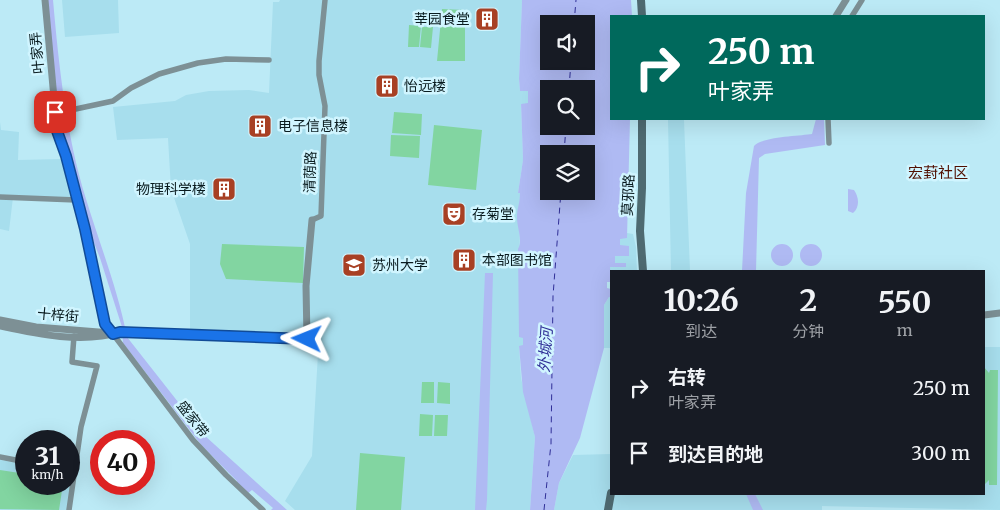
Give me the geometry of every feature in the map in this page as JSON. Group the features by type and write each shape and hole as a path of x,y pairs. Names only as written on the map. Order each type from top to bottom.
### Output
{"main road":[{"path":"642,0 642,15"},
{"name":"莫邪路","path":"642,120 640,231 643,270"},
{"path":"608,510 611,495"}],"street":[{"name":"叶家弄","path":"45,0 57,131 66,156 85,229 105,324 117,333"},
{"name":"清荫路","path":"307,339 306,286 312,220 321,216 325,106 319,68 324,0"},
{"path":"837,15 846,0"},
{"path":"853,15 862,0"},
{"path":"70,110 113,101 131,88 158,74 198,63 226,59 269,60"},
{"path":"828,120 829,143"},
{"path":"0,197 76,200"},
{"path":"985,316 1000,313"},
{"name":"十梓街","path":"0,320 36,327 117,333"},
{"name":"十梓街","path":"0,326 46,334 74,336 129,332 307,339"},
{"name":"盛家带","path":"117,333 193,440 263,510"},
{"path":"74,336 72,362 97,366 80,432"},
{"path":"0,457 15,460"},
{"path":"69,510 70,495"}],"shaded area":[{"path":"62,0 118,0 119,33 65,37"},
{"name":"苏州大学","path":"280,0 522,0 519,79 520,91 528,91 528,104 521,104 523,160 518,193 520,193 519,337 523,337 523,346 519,346 521,378 535,437 530,510 295,510 285,501 312,456 319,337 190,329 190,244 171,189 168,138 117,140 113,107 175,101 186,95 209,91 249,90 269,93 273,2 279,2"},
{"path":"668,120 684,120 690,270 671,270"},
{"path":"0,122 1,130 19,132 18,160 62,159 73,200 13,197 9,231 0,229"},
{"path":"627,233 633,234 636,247 637,270 610,270 610,267 626,267 615,263 615,256 620,245 620,238 627,238"},
{"path":"610,297 610,348 604,348 604,305"},
{"path":"985,347 1000,347 1000,510 822,506 822,510 554,510 559,483 573,455 610,454 610,495 985,495"},
{"path":"0,460 15,462 15,495 71,495 69,510 0,510"}],"green space":[{"path":"442,9 465,10 465,61 437,61"},
{"path":"409,25 421,26 419,47 408,47"},
{"path":"422,27 433,27 431,48 420,47"},
{"path":"394,112 422,114 421,135 392,133"},
{"path":"434,125 482,130 476,190 428,185"},
{"path":"391,135 420,136 419,158 390,156"},
{"path":"222,244 304,247 303,283 226,279 220,264"},
{"path":"985,368 989,373 990,370 998,370 997,485 989,485 989,480 985,484"},
{"path":"422,382 434,382 434,403 421,403"},
{"path":"438,382 450,383 450,404 437,403"},
{"path":"420,414 433,415 432,436 419,436"},
{"path":"435,415 448,415 447,436 434,436"},
{"path":"360,453 405,457 401,510 356,510"},
{"path":"0,470 15,472 15,495 61,495 59,510 0,509"}],"water":[{"path":"47,0 53,0 64,100 73,150 86,199 114,285 127,337 204,435 287,510 271,510 273,508 252,490 247,494 236,483 237,481 202,446 123,343 122,327 100,258 79,205 67,145 60,129 54,97"},
{"name":"外城河","path":"522,0 631,0 632,15 610,15 610,120 630,120 627,238 620,239 620,245 629,246 629,256 615,256 615,263 626,263 626,267 610,267 610,282 607,282 607,288 610,289 610,297 604,305 604,348 580,438 559,483 554,510 530,510 535,437 523,392 519,346 523,345 523,338 519,337 518,249 520,238 517,217 520,197 520,193 518,193 523,160 521,104 528,103 528,91 520,91 519,79"},
{"path":"816,120 824,120 825,145 765,154 759,158 756,270 742,270 746,193 754,146 772,139 812,134"},
{"path":"848,189 854,190 858,199 857,208 853,213 848,211"},
{"path":"782,244 790,247 793,255 790,263 782,266 774,263 771,255 774,247"},
{"path":"811,244 819,247 822,255 819,263 811,266 803,263 800,255 803,247"},
{"path":"485,273 493,273 487,500 486,510 475,510"},
{"path":"746,495 756,495 763,510 753,510"}],"ferry route":[{"path":"575,15 576,0"},
{"path":"570,70 570,80"},
{"path":"565,135 565,145"},
{"path":"544,510 551,444 553,296 560,200"}],"place":[{"name":"莘园食堂","path":"487,19"},
{"name":"怡远楼","path":"387,86"},
{"name":"电子信息楼","path":"260,126"},
{"name":"物理科学楼","path":"224,189"},
{"name":"存菊堂","path":"454,214"},
{"name":"本部图书馆","path":"464,260"},
{"name":"苏州大学","path":"354,265"}],"district":[{"name":"宏葑社区","path":"938,172"}],"route":[{"path":"55,112 57,131 66,156 85,229 105,324 113,334 120,332 307,339"}]}
